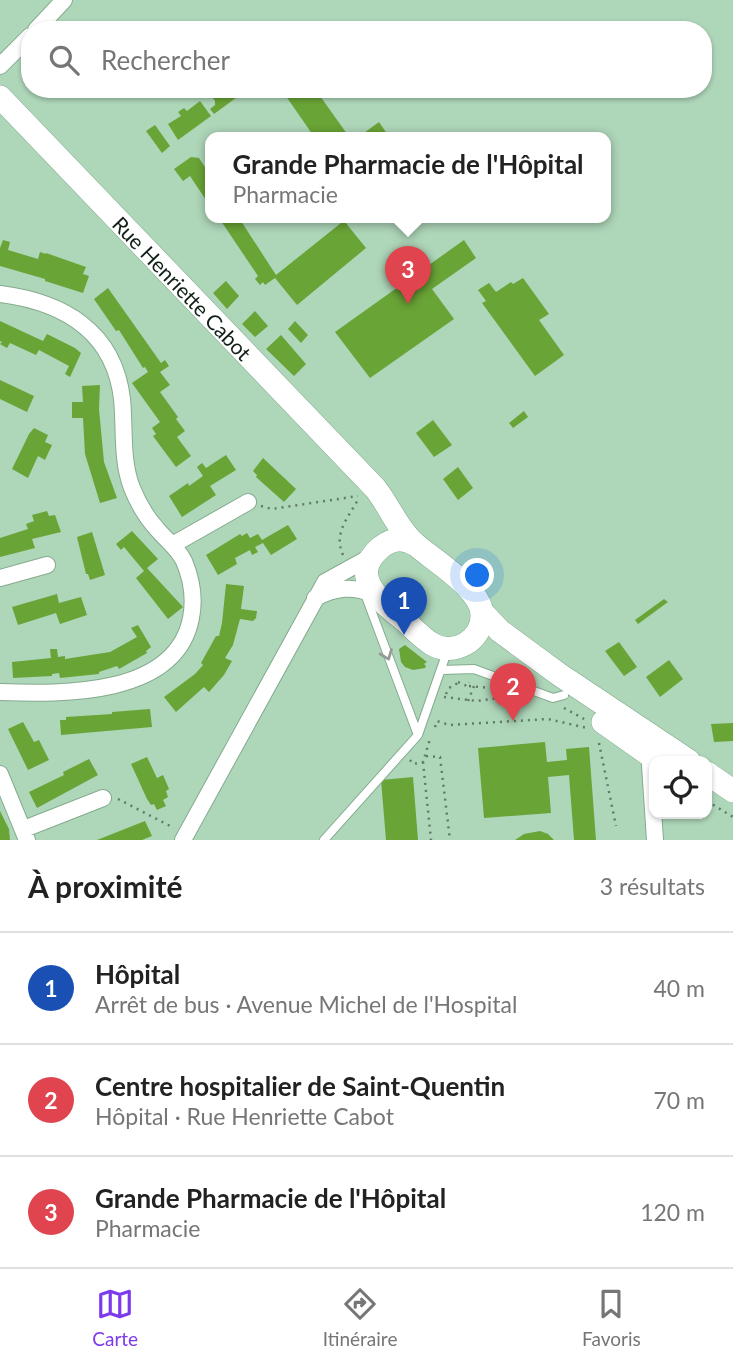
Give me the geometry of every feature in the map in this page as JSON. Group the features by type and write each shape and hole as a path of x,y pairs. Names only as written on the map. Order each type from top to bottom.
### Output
{"street":[{"path":"44,21 64,0"},
{"path":"0,66 21,45"},
{"name":"Rue Henriette Cabot","path":"0,97 365,478 388,504 414,544 474,593 482,613"},
{"path":"0,294 32,300 63,311 82,323 102,344 115,366 122,397 127,475 132,490 141,508 158,530 174,544 191,581 194,603 189,630 178,651 160,667 124,682 94,689 58,694 0,692"},
{"name":"Rue Henriette Cabot","path":"365,478 378,511 376,552 368,569 368,587"},
{"path":"174,544 248,502"},
{"path":"185,837 325,582 397,539 414,544"},
{"path":"0,578 47,565"},
{"path":"315,598 329,591 368,587 432,644 453,654 490,644 506,653 561,701 655,756"},
{"path":"453,654 480,627 482,613"},
{"path":"482,613 500,631 560,675 682,756"},
{"path":"0,774 26,834 103,797"},
{"path":"712,777 733,791"},
{"path":"712,785 733,791"},
{"path":"712,795 733,807"},
{"path":"654,819 655,840"}],"lane":[{"path":"368,587 418,735"},
{"path":"324,840 418,735 453,654 474,669 561,701"}],"path":[{"path":"248,502 272,509 361,495 355,486 365,478"},
{"path":"441,704 449,688 458,682"},
{"path":"467,685 498,690"},
{"path":"468,701 474,686"},
{"path":"444,697 468,701 521,694 510,692"},
{"path":"561,701 593,726"},
{"path":"434,729 439,712"},
{"path":"437,721 449,725 548,719 586,727 592,733"},
{"path":"598,738 616,826"},
{"path":"426,757 440,757 450,840"},
{"path":"424,762 431,840"},
{"path":"103,797 110,795 185,837"},
{"path":"712,804 733,817"}],"building":[{"path":"213,98 236,98 214,114 210,109 215,105"},
{"path":"287,98 321,98 346,132 311,132"},
{"path":"200,101 211,116 178,140 168,124 181,116 178,112 184,108 187,111"},
{"path":"379,122 386,132 365,132"},
{"path":"155,125 170,146 162,153 146,131"},
{"path":"191,157 199,158 205,167 205,198 190,176 183,181 174,169"},
{"path":"222,223 242,223 276,275 341,223 346,223 366,248 297,305 275,278 265,285 263,282 260,285 255,279 258,276"},
{"path":"3,240 10,242 8,250 38,259 40,252 46,253 86,267 83,274 89,276 83,293 0,266"},
{"path":"464,240 476,258 432,289 454,319 370,378 335,332"},
{"path":"523,278 549,314 539,320 564,355 535,376 482,303 486,301 478,290 489,283 496,292"},
{"path":"226,281 239,296 227,309 213,293"},
{"path":"108,288 161,363 165,360 169,366 160,372 170,385 160,392 185,431 177,437 191,456 176,467 153,436 156,434 152,428 160,422 132,383 148,372 94,299"},
{"path":"255,311 268,326 255,337 242,324"},
{"path":"0,321 43,341 47,334 75,348 81,353 70,377 65,374 69,366 39,350 36,355 10,343 7,348 0,344"},
{"path":"295,321 308,335 301,343 288,329"},
{"path":"281,335 306,364 294,376 266,349"},
{"path":"0,380 34,396 27,412 0,399"},
{"path":"100,385 99,409 104,462 117,498 100,503 85,454 83,418 72,418 72,402 83,402 82,386"},
{"path":"524,411 528,417 513,428 509,423"},
{"path":"433,420 452,445 434,457 416,433"},
{"path":"34,428 48,435 45,442 52,445 45,460 38,456 28,478 12,469"},
{"path":"226,455 236,470 210,486 216,495 182,517 169,496 203,476 197,467 202,463 206,468"},
{"path":"263,458 296,489 284,502 256,477 253,471"},
{"path":"458,467 473,488 458,500 443,479"},
{"path":"47,511 49,516 55,515 61,532 32,539 35,548 0,557 0,538 28,529 26,524 34,521 32,515"},
{"path":"288,525 297,539 271,555 263,543 255,547 258,552 252,555 250,550 235,558 237,564 218,575 206,555 240,534 242,536 247,533 250,538 258,534 262,540"},
{"path":"132,531 158,559 147,568 183,607 168,619 136,578 144,571 124,547 121,550 116,544"},
{"path":"92,532 105,575 90,580 77,537"},
{"path":"226,584 244,586 241,609 257,611 256,618 253,621 240,619 233,645 225,658 232,661 224,675 209,692 204,687 176,712 164,697 195,674 203,665 201,663 216,636 219,636"},
{"path":"57,594 59,603 81,597 87,615 60,624 56,613 18,625 12,607"},
{"path":"664,599 668,602 638,624 635,620"},
{"path":"138,625 151,647 147,653 119,669 117,666 99,674 60,678 59,673 52,676 13,678 12,662 51,658 50,649 57,649 58,657 65,656 65,659 110,652 137,637 131,628"},
{"path":"619,642 637,667 624,676 605,651"},
{"path":"405,645 427,662 424,664 425,668 413,670 405,667 401,662 399,649"},
{"path":"669,660 683,679 660,697 646,677"},
{"path":"150,709 152,727 61,735 60,720 66,720 66,717"},
{"path":"23,722 34,742 39,740 49,760 28,770 8,729"},
{"path":"733,723 733,741 714,742 711,724"},
{"path":"545,742 547,762 567,760 566,749 589,747 596,840 574,840 569,775 548,777 551,813 484,818 478,748"},
{"path":"147,757 157,778 163,775 169,789 166,791 168,797 163,800 166,806 157,810 147,799 131,764"},
{"path":"89,759 98,775 37,808 29,792"},
{"path":"413,777 418,840 386,840 381,780"},
{"path":"0,811 9,829 10,840 0,840"},
{"path":"145,821 152,836 142,840 97,840"},
{"path":"540,831 554,840 515,840 524,834"}],"place":[{"name":"Grande Pharmacie de l'Hôpital","path":"408,304"},
{"name":"Hôpital","path":"404,635"},
{"name":"Centre hospitalier de Saint-Quentin","path":"513,721"}]}
